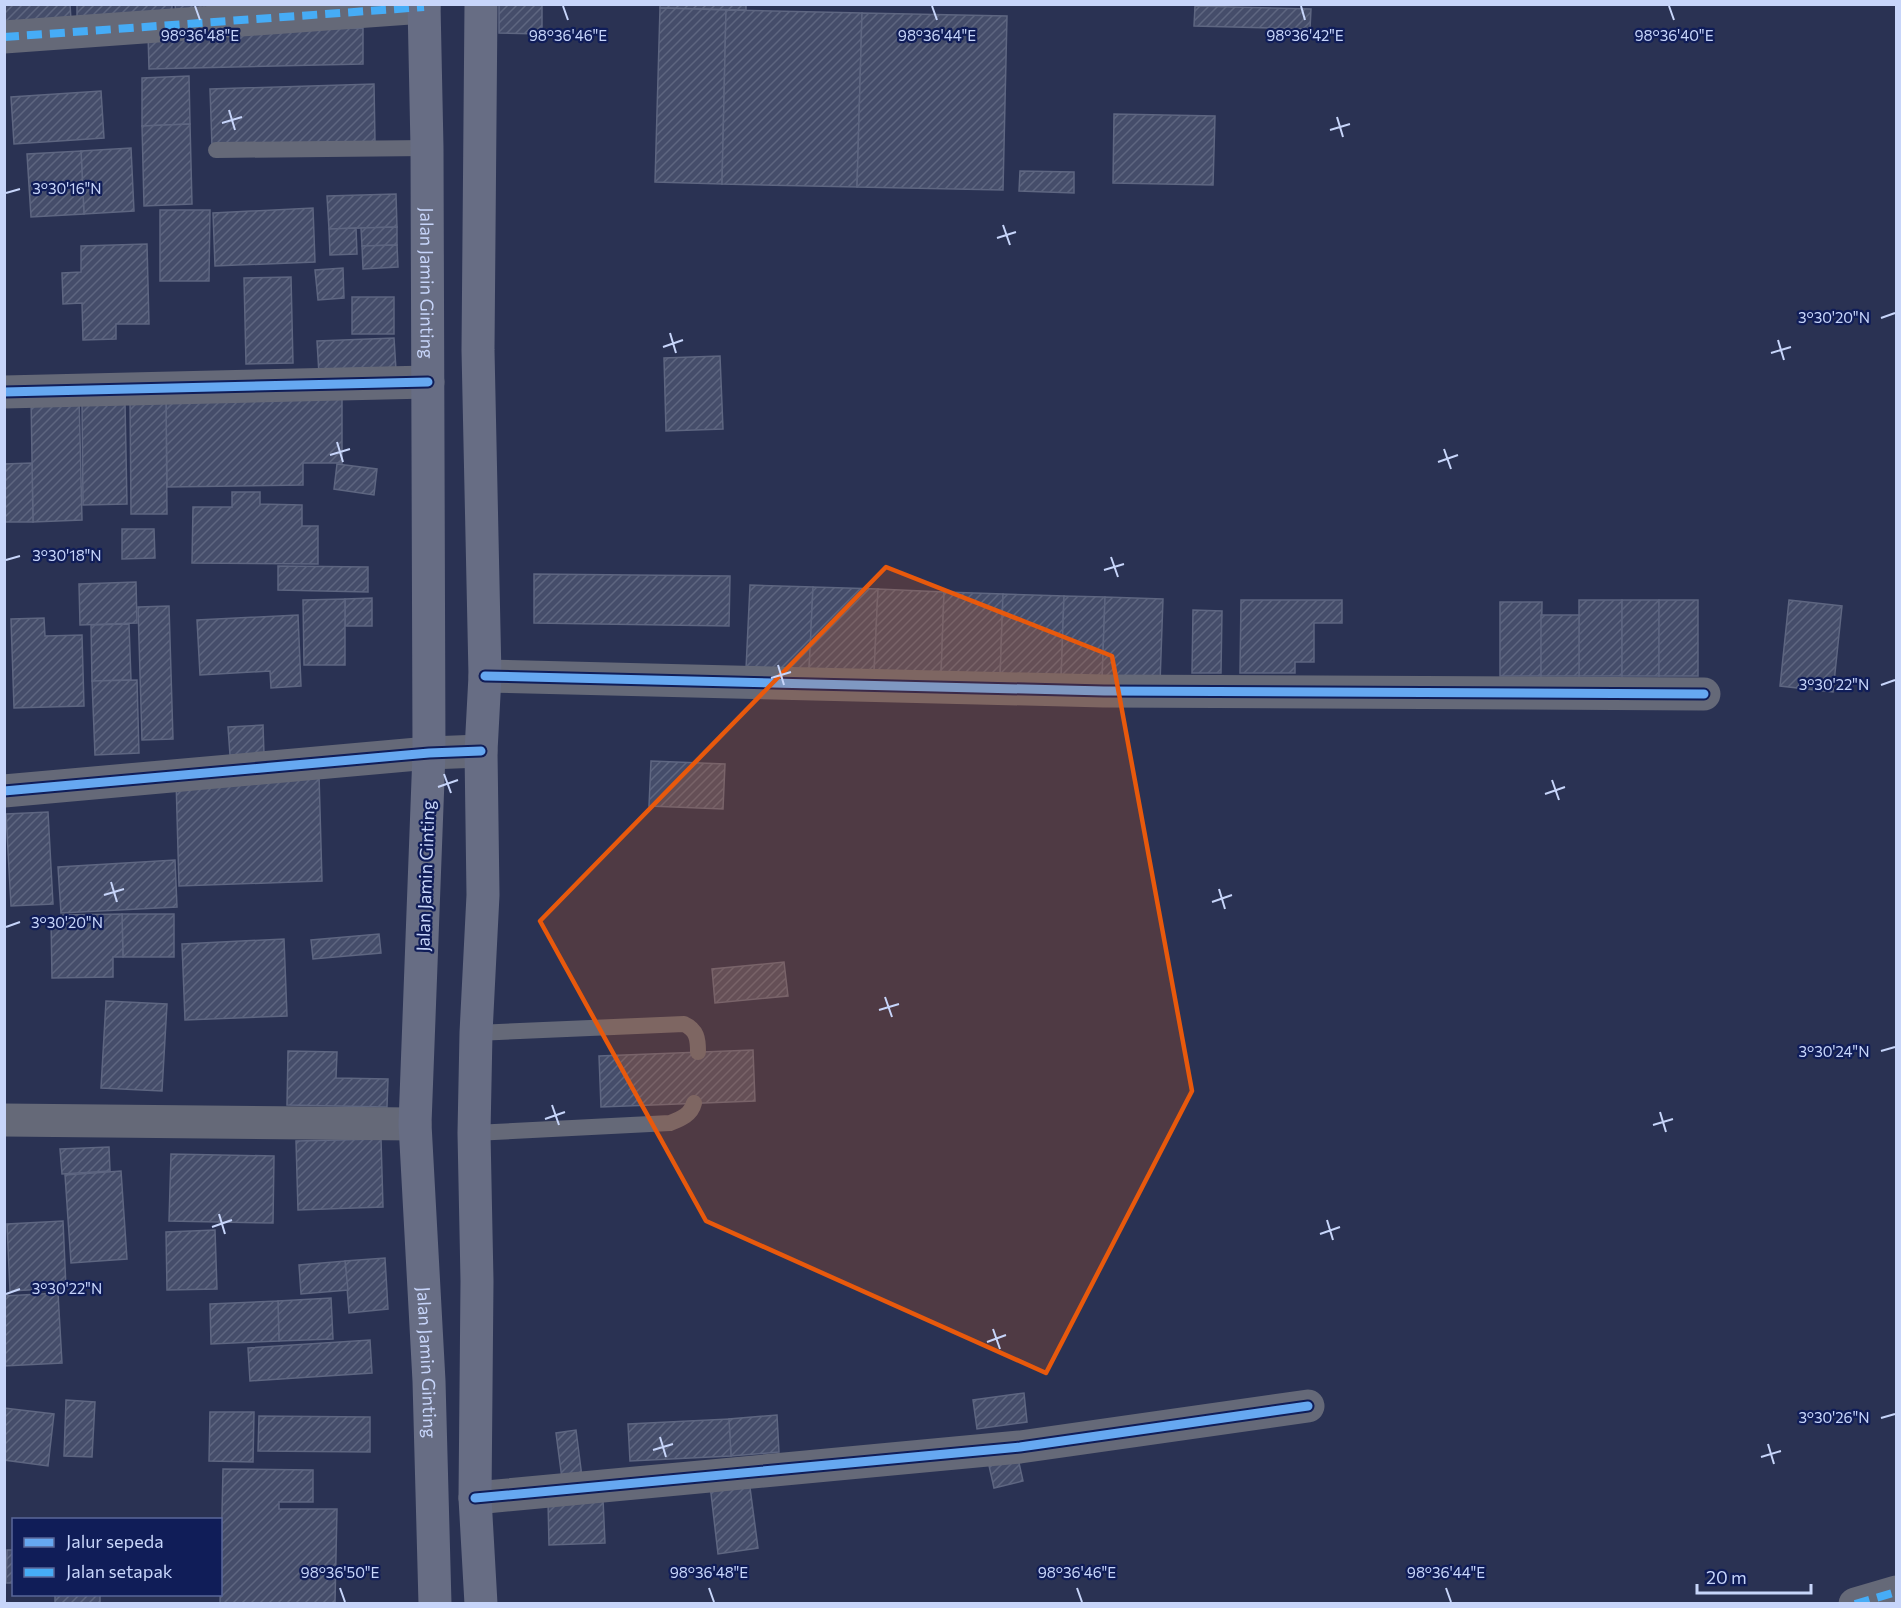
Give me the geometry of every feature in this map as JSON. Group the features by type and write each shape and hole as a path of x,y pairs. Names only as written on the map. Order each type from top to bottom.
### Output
{"highway":[{"path":"481,4 478,350 484,676 481,751 483,895 474,1133 477,1281 476,1498 481,1604"},
{"name":"Jalan Jamin Ginting","path":"424,6 427,148 429,753 415,1124 429,1381 435,1604"}],"street":[{"path":"4,37 424,6"},
{"path":"4,392 428,382"},
{"path":"484,676 1104,691 1704,694"},
{"path":"4,791 429,753 481,751"},
{"path":"4,1120 415,1124"},
{"path":"476,1498 1020,1447 1308,1406"},
{"path":"1855,1604 1896,1592"}],"lane":[{"path":"216,150 427,148"},
{"path":"476,1033 684,1024 698,1036 698,1052"},
{"path":"474,1133 670,1123 692,1110 694,1103"}],"highlighted area":[{"path":"886,567 1112,656 1192,1091 1046,1373 706,1221 540,921"}],"building":[{"path":"4,4 70,4 71,20 4,22"},
{"path":"77,4 172,4 172,16 77,20"},
{"path":"175,4 204,4 204,15 176,16"},
{"path":"499,4 542,4 542,34 499,33"},
{"path":"660,4 746,4 746,10 660,8"},
{"path":"1195,6 1311,9 1310,29 1194,26"},
{"path":"660,8 726,10 722,184 655,182"},
{"path":"726,10 862,13 857,187 722,184"},
{"path":"862,13 1007,16 1003,190 857,187"},
{"path":"363,28 363,64 149,69 148,33"},
{"path":"189,76 190,124 142,126 142,78"},
{"path":"374,84 375,142 212,147 210,89"},
{"path":"101,91 104,138 14,144 11,97"},
{"path":"1114,114 1215,116 1213,185 1113,183"},
{"path":"190,124 192,204 144,206 142,126"},
{"path":"131,148 134,211 84,214 81,151"},
{"path":"81,151 84,214 31,217 27,154"},
{"path":"1020,171 1074,172 1074,193 1019,191"},
{"path":"396,194 397,227 329,229 327,196"},
{"path":"313,208 315,262 215,266 213,213"},
{"path":"160,210 210,210 209,281 160,281"},
{"path":"397,227 397,245 362,246 361,228"},
{"path":"356,228 357,254 330,255 329,229"},
{"path":"147,244 149,324 116,324 116,339 83,340 82,303 63,304 62,273 81,272 81,246"},
{"path":"397,245 398,267 363,269 362,246"},
{"path":"343,268 344,298 318,300 315,270"},
{"path":"291,277 293,363 246,364 244,278"},
{"path":"352,297 394,297 394,334 352,334"},
{"path":"394,338 396,370 319,374 317,341"},
{"path":"720,356 723,429 666,431 664,358"},
{"path":"79,395 82,520 33,522 31,396"},
{"path":"342,396 342,463 303,463 303,485 167,487 166,398"},
{"path":"130,398 166,398 167,514 131,514"},
{"path":"125,402 127,504 83,505 82,403"},
{"path":"32,463 33,522 4,522 4,464"},
{"path":"337,464 377,469 374,495 334,489"},
{"path":"232,492 260,492 260,504 302,505 302,526 318,526 318,564 192,563 193,507 232,507"},
{"path":"122,529 154,529 155,558 122,559"},
{"path":"278,566 368,567 368,592 278,590"},
{"path":"534,574 730,576 729,626 534,623"},
{"path":"136,582 137,623 80,625 79,584"},
{"path":"750,585 813,587 809,671 746,669"},
{"path":"813,587 878,589 874,673 809,671"},
{"path":"878,589 944,592 941,676 874,673"},
{"path":"944,592 1003,594 1000,678 941,676"},
{"path":"1003,594 1064,596 1061,680 1000,678"},
{"path":"1064,596 1105,597 1102,681 1061,680"},
{"path":"1105,597 1163,599 1160,683 1102,681"},
{"path":"372,598 372,626 345,626 345,599"},
{"path":"345,599 345,665 304,665 303,600"},
{"path":"1241,600 1342,600 1342,623 1314,623 1314,662 1295,662 1295,673 1240,673"},
{"path":"1579,600 1622,600 1622,676 1579,676"},
{"path":"1622,600 1659,600 1659,676 1622,676"},
{"path":"1659,600 1698,600 1698,676 1659,676"},
{"path":"1789,600 1842,606 1833,692 1780,686"},
{"path":"1500,602 1542,602 1541,676 1500,676"},
{"path":"169,606 173,739 142,740 138,607"},
{"path":"1193,610 1222,611 1221,673 1192,673"},
{"path":"298,615 301,686 271,688 270,671 200,675 197,620"},
{"path":"1541,615 1579,615 1579,676 1541,676"},
{"path":"44,618 45,636 82,635 84,706 14,708 11,619"},
{"path":"129,624 131,680 92,681 91,625"},
{"path":"137,680 139,753 95,755 92,681"},
{"path":"263,725 264,754 230,755 228,727"},
{"path":"651,761 725,764 723,809 649,806"},
{"path":"319,775 322,881 179,886 176,779"},
{"path":"48,812 53,904 11,906 6,814"},
{"path":"175,860 177,907 61,913 58,867"},
{"path":"122,914 174,914 174,957 123,957"},
{"path":"122,914 123,957 113,957 113,977 52,978 51,919 63,919 63,915"},
{"path":"379,934 381,953 313,959 311,940"},
{"path":"284,939 287,1016 185,1020 182,944"},
{"path":"784,962 788,996 715,1003 712,969"},
{"path":"106,1001 167,1004 162,1091 101,1088"},
{"path":"753,1050 755,1101 601,1107 599,1056"},
{"path":"288,1051 337,1052 336,1078 388,1079 387,1107 287,1105"},
{"path":"381,1139 383,1207 298,1210 296,1141"},
{"path":"109,1147 110,1171 62,1174 60,1149"},
{"path":"171,1154 274,1156 273,1223 169,1221"},
{"path":"121,1171 127,1259 71,1263 65,1175"},
{"path":"63,1221 66,1288 10,1291 7,1224"},
{"path":"215,1230 217,1289 167,1290 166,1232"},
{"path":"385,1258 388,1309 349,1313 345,1261"},
{"path":"345,1261 348,1290 301,1294 299,1265"},
{"path":"58,1293 62,1363 4,1366 4,1296"},
{"path":"331,1298 333,1339 279,1341 278,1301"},
{"path":"278,1301 279,1341 211,1344 210,1304"},
{"path":"370,1340 372,1373 250,1381 248,1348"},
{"path":"1024,1393 1027,1422 977,1429 973,1400"},
{"path":"66,1400 95,1402 92,1457 64,1456"},
{"path":"4,1408 54,1414 48,1466 4,1460"},
{"path":"210,1412 254,1412 253,1462 209,1461"},
{"path":"777,1415 779,1452 731,1456 729,1419"},
{"path":"259,1416 370,1417 370,1452 258,1451"},
{"path":"729,1419 731,1456 630,1461 628,1424"},
{"path":"576,1430 582,1477 562,1479 556,1433"},
{"path":"1017,1454 1023,1481 994,1488 988,1461"},
{"path":"223,1469 313,1470 313,1502 279,1502 279,1509 337,1509 335,1603 220,1604 222,1596"},
{"path":"749,1480 758,1548 718,1554 710,1485"},
{"path":"603,1499 605,1543 549,1545 548,1501"},
{"path":"7,1550 12,1550 12,1583 6,1583"},
{"path":"55,1596 100,1596 100,1604 55,1604"}],"marked path":[{"path":"4,37 424,7"},
{"path":"1855,1604 1896,1592"}],"cycle path":[{"path":"4,392 428,382"},
{"path":"485,676 1104,691 1704,694"},
{"path":"4,791 429,753 481,751"},
{"path":"475,1498 1020,1447 1308,1406"}]}
